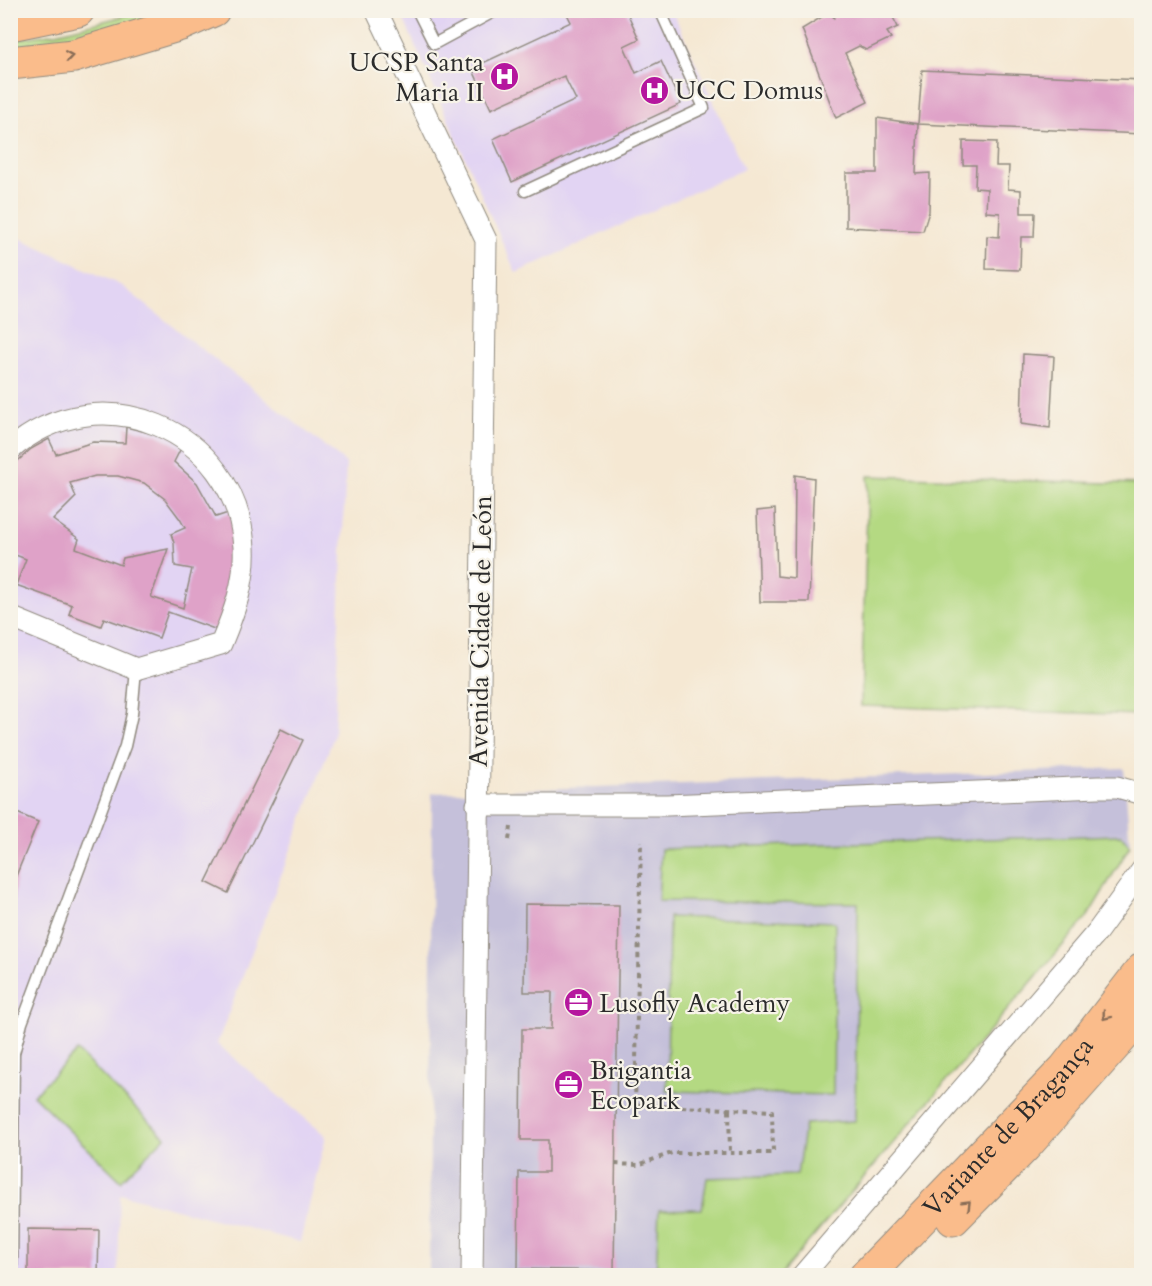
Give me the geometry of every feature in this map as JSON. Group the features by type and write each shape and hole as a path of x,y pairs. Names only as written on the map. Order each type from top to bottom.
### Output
{"main road":[{"path":"10,24 78,10"},
{"path":"10,63 74,56 181,24 213,10"},
{"name":"Variante de Bragança","path":"866,1275 1065,1069 1142,970"},
{"name":"Variante de Bragança","path":"897,1275 1025,1146 1142,1014"}],"street":[{"name":"Avenida Cidade de León","path":"376,10 486,240 472,1275"},
{"path":"10,450 41,429 68,419 93,414 120,415 146,421 194,445 210,462 229,491 238,516 244,547 236,607 221,644 136,669 10,617"},
{"path":"477,805 667,806 1098,787 1117,788 1142,794"},
{"path":"801,1275 1096,932 1142,870"}],"lane":[{"path":"417,10 434,44 497,10"},
{"path":"525,191 704,108 660,10"},
{"path":"12,1275 14,1053 22,1023 125,746 132,714 136,669"}],"path":[{"path":"615,1164 638,1165 672,1153 773,1153 772,1111 635,1105 641,842"},
{"path":"729,1110 730,1154"}],"shaded area":[{"path":"400,11 672,11 744,169 516,273"},
{"path":"11,234 122,286 346,463 334,736 217,1044 326,1136 300,1242 120,1194 118,1275 11,1276 10,729 15,716 10,714"},
{"path":"1124,768 1130,846 1088,916 780,1275 429,1276 432,793"}],"green space":[{"path":"144,11 177,11 95,34 11,51 11,40 56,33"},
{"path":"868,476 1141,484 1141,715 861,706"},
{"path":"1121,835 1130,846 1088,916 780,1275 656,1275 659,1210 702,1209 707,1178 797,1175 805,1124 855,1121 858,903 658,901 661,849"},
{"path":"669,917 835,922 833,1095 667,1091"},
{"path":"77,1051 165,1137 121,1181 33,1095"}],"building":[{"path":"565,10 626,10 639,39 624,46 636,73 661,61 681,104 512,182 493,139 576,100 564,76 491,109 472,68 571,22"},
{"path":"840,10 889,10 898,27 887,32 891,38 866,50 859,46 845,53 868,102 836,118 802,29 830,12 834,18"},
{"path":"922,70 1142,80 1142,134 918,124"},
{"path":"877,118 918,124 916,174 930,173 929,212 923,231 846,227 846,173 877,173"},
{"path":"963,141 997,142 996,166 1009,166 1008,189 1021,190 1021,213 1035,213 1034,237 1021,237 1020,270 986,269 987,236 999,237 1000,213 986,212 987,189 975,188 976,165 963,165"},
{"path":"1023,354 1054,356 1050,428 1021,424"},
{"path":"126,427 158,435 181,448 174,462 197,483 216,517 231,512 238,566 220,631 168,612 159,638 104,618 101,626 69,614 72,605 16,585 26,559 10,553 10,468 31,449 49,439 56,454 93,442 125,443","holes":["95,476 118,476 144,483 165,499 185,528 171,534 174,543 175,566 192,569 183,608 151,597 168,549 123,558 121,565 76,548 79,539 53,520 76,497 70,483"]},
{"path":"795,475 814,478 809,602 760,602 757,511 775,509 777,576 794,578"},
{"path":"281,729 303,740 228,893 206,882"},
{"path":"10,810 38,822 16,876 12,918"},
{"name":"Brigantia Ecopark","path":"525,904 619,905 614,1271 518,1269 519,1172 548,1172 548,1140 521,1140 522,1029 551,1029 552,992 524,992"},
{"path":"28,1229 99,1230 98,1276 28,1276"}],"place":[{"name":"UCSP Santa Maria II","path":"505,77"},
{"name":"UCC Domus","path":"654,90"},
{"name":"Lusofly Academy","path":"578,1003"},
{"name":"Brigantia Ecopark","path":"569,1085"}]}
